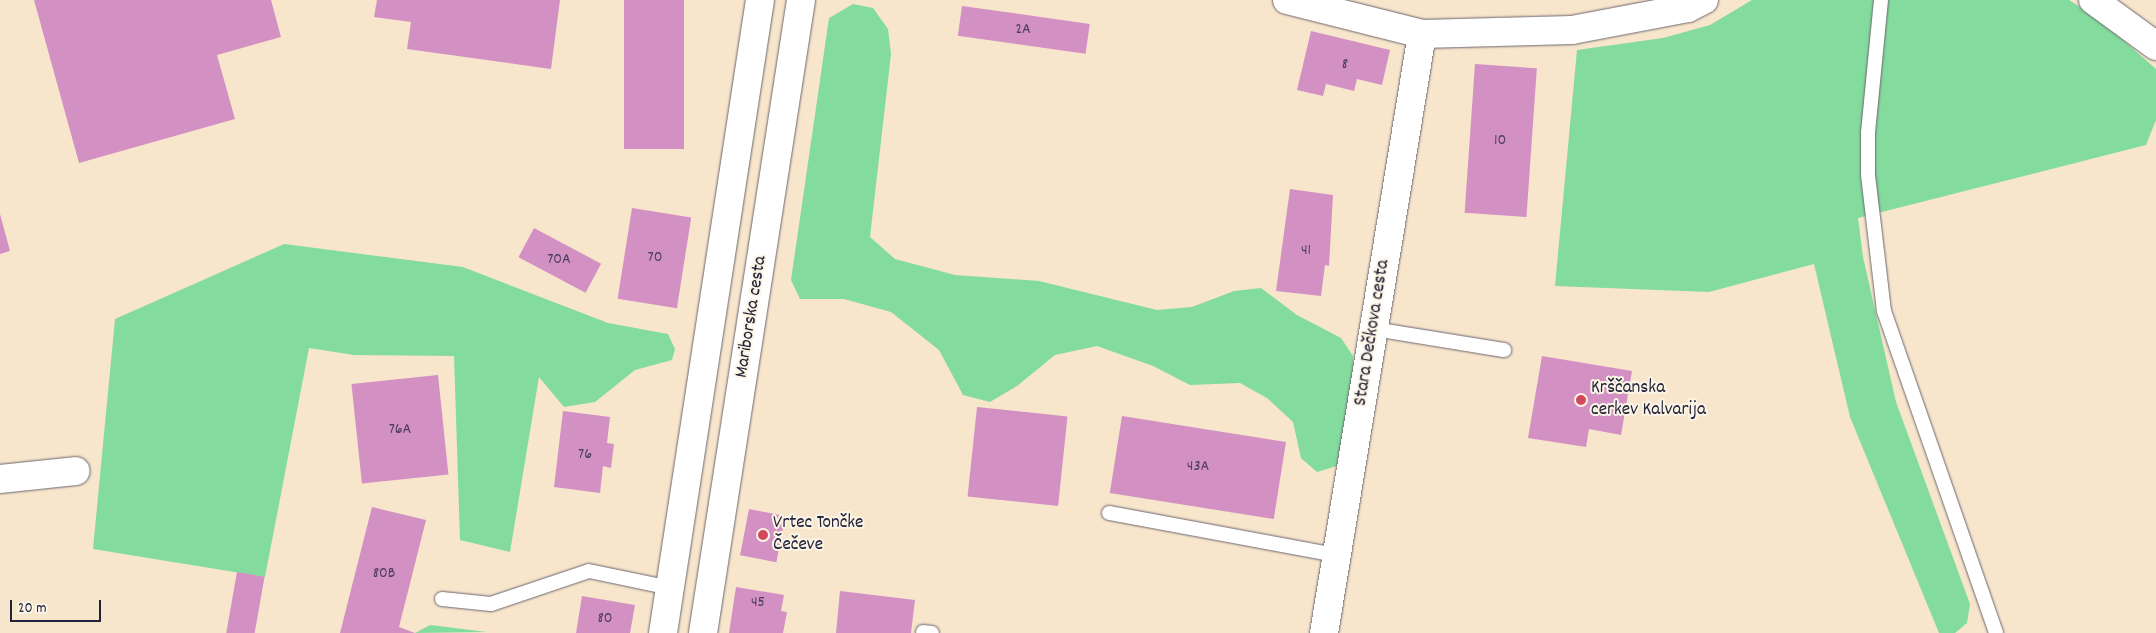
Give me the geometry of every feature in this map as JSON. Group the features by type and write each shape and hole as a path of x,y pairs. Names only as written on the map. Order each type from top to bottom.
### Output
{"main road":[{"name":"Mariborska cesta","path":"663,633 760,0"},
{"name":"Mariborska cesta","path":"703,633 801,0"},
{"path":"1288,0 1422,34 1572,30 1688,8 1704,0"},
{"path":"2093,0 2156,46"},
{"name":"Stara Dečkova cesta","path":"1324,633 1422,34"},
{"path":"0,479 76,471"}],"lane":[{"path":"1881,0 1868,132 1868,175 1884,311 1996,633"},
{"path":"1374,329 1504,350"},
{"path":"1109,513 1336,555"},
{"path":"442,599 492,604 588,572 671,588"}],"green space":[{"path":"1752,0 2069,0 2099,19 2156,69 2156,120 2146,145 1858,218 1863,257 1896,402 1970,604 1967,623 1955,633 1939,633 1850,417 1814,264 1709,292 1555,286 1577,50 1663,38 1710,25"},
{"path":"853,4 873,8 888,29 891,54 870,237 895,259 955,275 1039,281 1157,310 1192,307 1234,291 1261,288 1297,315 1341,338 1353,356 1352,400 1337,466 1317,472 1301,458 1293,422 1267,398 1240,383 1190,385 1153,366 1097,346 1055,355 1017,386 990,402 963,395 939,350 891,312 844,299 800,299 791,280 829,18"},
{"path":"284,244 463,267 608,323 668,334 675,349 672,360 635,370 595,402 564,407 539,377 510,552 460,540 454,356 354,355 309,348 265,577 93,549 115,319"},
{"path":"430,625 487,632 415,633"}],"building":[{"path":"34,0 271,0 281,37 217,55 235,119 79,163"},
{"path":"377,0 560,0 551,69 407,49 411,22 374,17"},
{"path":"624,0 684,0 684,149 624,149"},
{"path":"962,6 1090,24 1086,54 958,36"},
{"path":"1311,31 1390,50 1382,85 1357,79 1354,91 1326,84 1323,96 1297,90"},
{"path":"1475,64 1537,68 1526,217 1465,213"},
{"path":"1290,189 1333,195 1329,266 1325,265 1321,296 1276,291"},
{"path":"632,208 691,217 677,308 618,299"},
{"path":"0,214 10,251 0,254"},
{"path":"534,228 601,264 586,293 519,257"},
{"name":"Krščanska cerkev Kalvarija","path":"1542,356 1632,371 1621,435 1589,429 1586,447 1528,438"},
{"path":"438,375 448,474 362,484 351,384"},
{"path":"977,407 1068,417 1058,506 968,497"},
{"path":"563,411 610,417 607,443 614,444 611,468 603,466 600,493 554,487"},
{"path":"1122,416 1286,442 1274,519 1110,493"},
{"path":"372,507 426,520 399,627 415,633 340,633"},
{"name":"Vrtec Tončke Čečeve","path":"749,509 785,516 776,562 740,555"},
{"path":"237,572 265,577 255,633 226,633"},
{"path":"736,587 784,595 781,611 787,612 783,633 729,633"},
{"path":"840,591 915,600 911,633 836,633"},
{"path":"582,596 635,605 630,633 576,633"}],"place":[{"name":"Krščanska cerkev Kalvarija","path":"1581,400"},
{"name":"Vrtec Tončke Čečeve","path":"763,535"}]}
